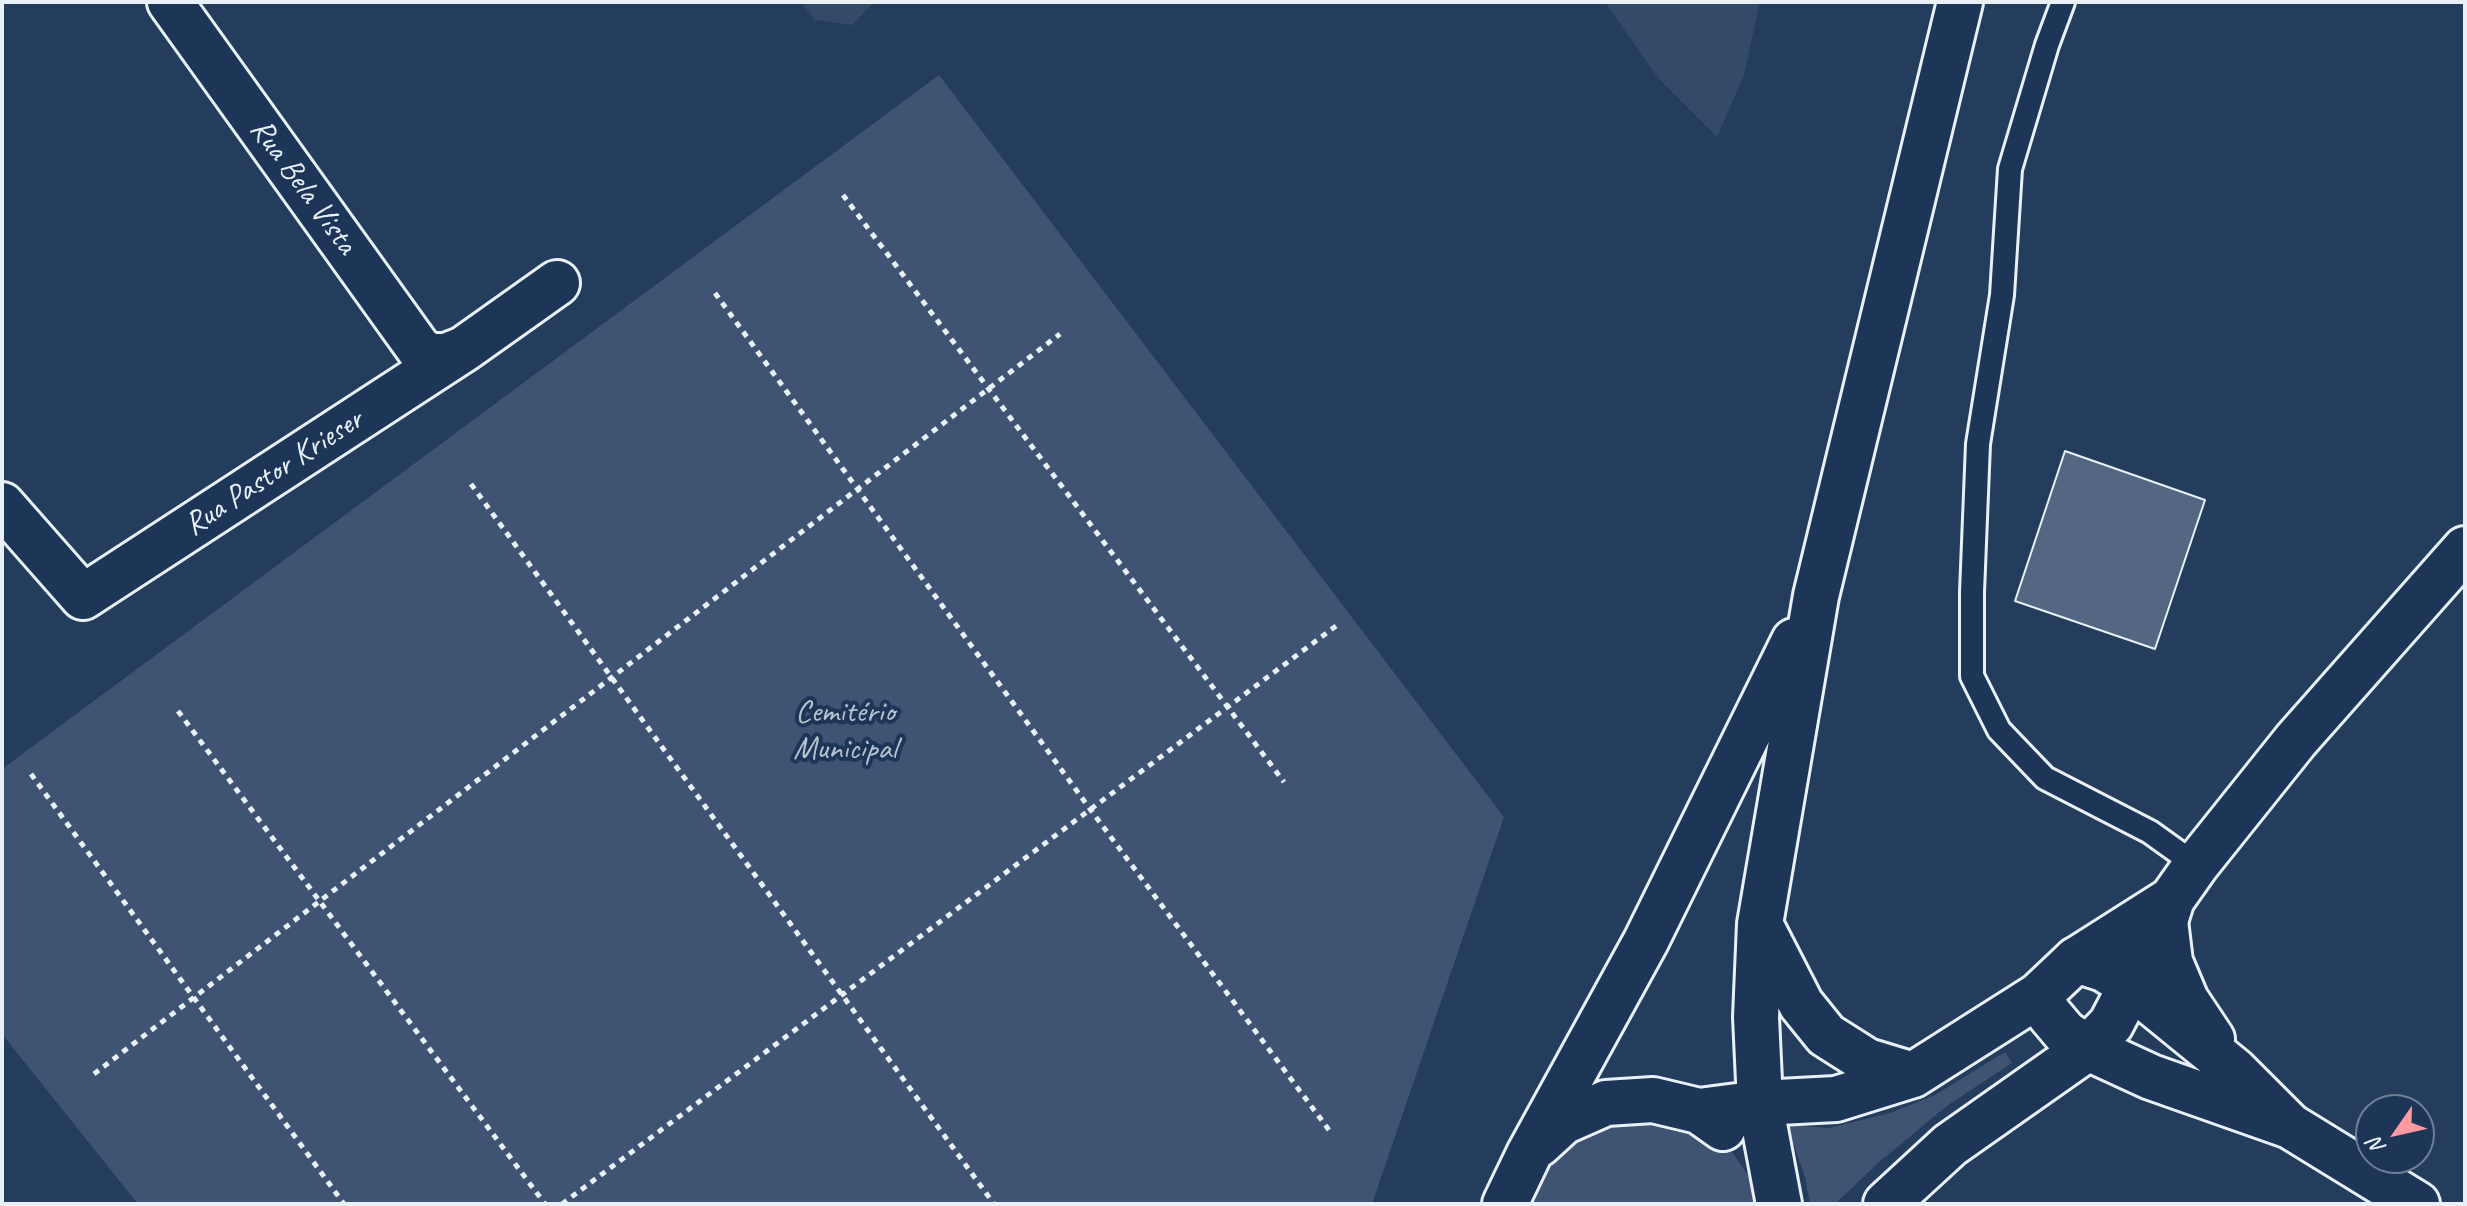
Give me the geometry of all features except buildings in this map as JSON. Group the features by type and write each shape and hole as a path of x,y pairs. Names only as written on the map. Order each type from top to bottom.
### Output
{"main road":[{"name":"Rua Bela Vista","path":"170,2 419,349 430,356 455,352"},
{"path":"1778,1204 1760,1103 1756,1017 1760,924 1816,596 1953,9"},
{"name":"Rua Pastor Krieser","path":"2,505 83,597 557,283"},
{"path":"1886,1204 1950,1145 2088,1048 2111,1024 2178,895 2296,740 2465,549"},
{"path":"1504,1202 1646,941 1816,596"},
{"path":"1529,1154 1563,1122 1606,1103 1653,1100 1699,1111 1760,1103 1836,1099 1913,1075 2039,995 2076,960 2178,895"},
{"path":"2178,895 2170,962 2186,1000 2234,1070"},
{"path":"1760,924 1801,1004 1826,1035 1867,1061 1913,1075"},
{"path":"2076,960 2104,969 2131,986 2234,1070 2290,1126"},
{"path":"2039,995 2049,1014 2065,1033 2088,1048 2151,1077 2290,1126 2417,1204"},
{"path":"1699,1111 1738,1138 1767,1175 1778,1204"}],"lane":[{"path":"2063,2 2010,169 2002,295 1978,444 1972,676 1999,730 2045,778 2150,832 2178,895"}],"path":[{"path":"843,195 1284,782"},
{"path":"715,293 1090,809 1329,1130"},
{"path":"94,1074 1060,334"},
{"path":"471,484 994,1204"},
{"path":"562,1204 1340,623"},
{"path":"178,711 545,1204"},
{"path":"31,774 344,1204"}],"shaded area":[{"path":"801,2 874,2 852,25 815,20"},
{"path":"1605,2 1760,2 1744,75 1717,137 1658,78"}],"green space":[{"name":"Cemitério Municipal","path":"939,75 1504,817 1372,1204 138,1204 2,1034 2,769"},
{"path":"2005,1052 2012,1063 1948,1105 1878,1163 1835,1204 1810,1204 1805,1177 1787,1125 1829,1128 1890,1113 1935,1095"},
{"path":"1625,1115 1699,1127 1730,1149 1752,1181 1760,1204 1527,1204 1552,1154 1585,1128"}]}
